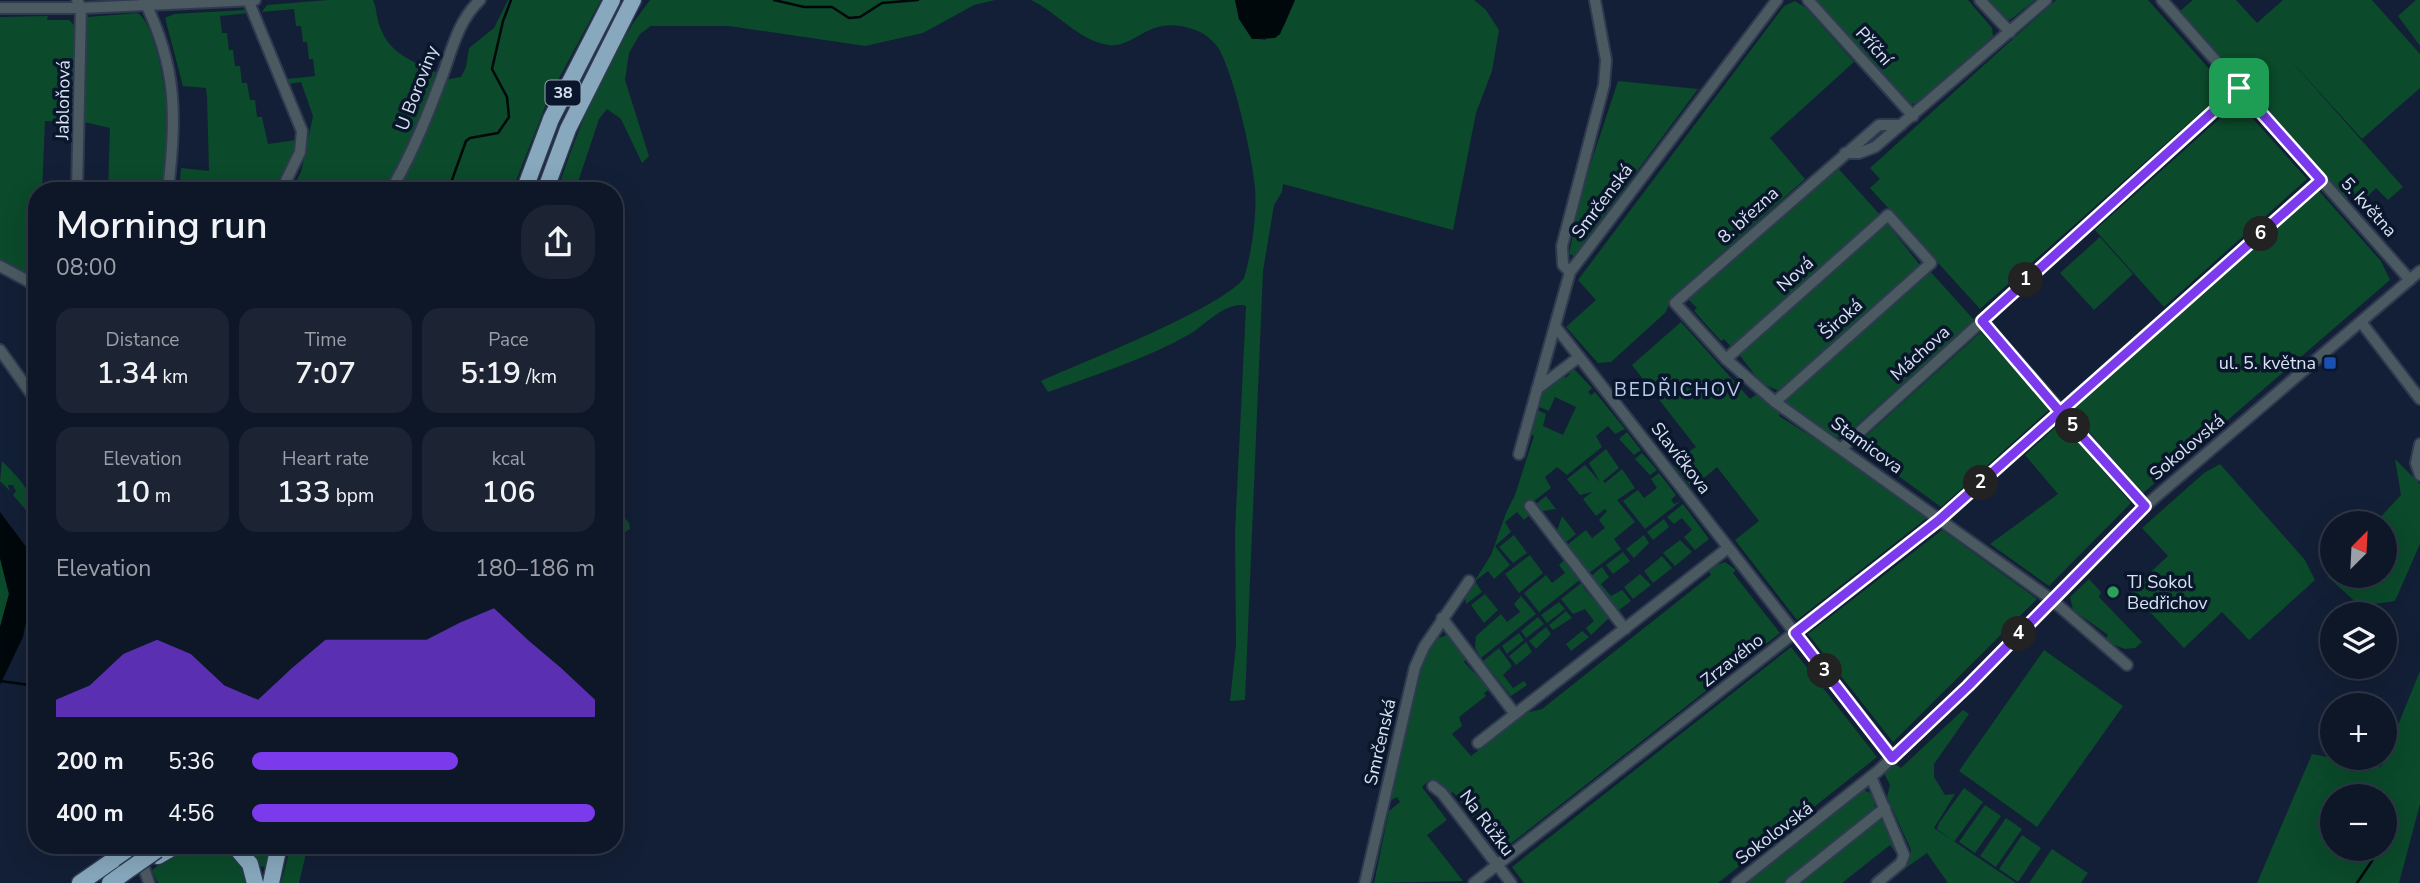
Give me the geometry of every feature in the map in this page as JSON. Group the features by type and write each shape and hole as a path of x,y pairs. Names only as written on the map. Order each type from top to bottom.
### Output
{"highway":[{"name":"38","path":"527,182 551,119 612,0"},
{"name":"38","path":"548,182 568,129 633,0"},
{"path":"80,883 123,854"},
{"path":"110,883 153,854"},
{"path":"242,854 250,864 255,883"},
{"path":"271,883 277,854"}],"street":[{"path":"248,0 302,131 300,152 285,182"},
{"path":"0,8 255,0"},
{"name":"U Boroviny","path":"395,182 434,97 461,24 480,0"},
{"path":"1570,272 1563,265 1564,236 1604,85 1605,50 1595,0"},
{"name":"Smrčenská","path":"1519,454 1570,272 1777,0"},
{"name":"Příční","path":"1808,0 1913,116"},
{"path":"1980,0 2010,32"},
{"name":"8. března","path":"1675,303 1879,125 1900,125 1913,116 2046,0"},
{"name":"5. května","path":"2162,0 2410,280"},
{"path":"146,3 163,47 174,91 175,128 169,182"},
{"name":"Jabloňová","path":"77,182 79,4"},
{"name":"Máchova","path":"1843,448 2239,88"},
{"name":"Zrzavého","path":"1475,883 1939,520 2321,180"},
{"name":"Nová","path":"1726,359 1888,215 1931,263"},
{"name":"Široká","path":"1775,402 1931,263"},
{"path":"0,266 28,281"},
{"name":"Sokolovská","path":"1737,883 1871,777 1968,686 2145,506 2420,271"},
{"name":"Stamicova","path":"1675,303 1726,359 1775,402 1843,448 2052,600 2127,665"},
{"path":"1982,321 2145,506"},
{"path":"2361,322 2420,399"},
{"name":"Slavíčkova","path":"1555,326 1892,758"},
{"path":"0,350 28,389"},
{"path":"1537,389 1579,357"},
{"path":"2420,444 2416,456 2420,475"},
{"path":"1530,506 1625,629"},
{"path":"1478,743 1728,548"},
{"name":"Smrčenská","path":"1365,883 1415,667 1423,647 1469,581"},
{"path":"1442,618 1515,714"},
{"path":"1871,777 1904,855 1901,863 1877,883"},
{"name":"Na Růžku","path":"1433,786 1442,793 1511,883"},
{"path":"1791,883 1885,808"},
{"path":"139,854 149,883"}],"green space":[{"path":"328,0 373,0 384,36 403,55 436,72 433,82 461,77 466,67 469,48 494,28 508,0 601,0 549,97 516,182 296,182 301,172 313,116 301,82 288,84 287,79 315,76 313,59 309,59 301,26 296,26 294,9 262,12 267,5"},
{"path":"650,0 995,0 974,5 923,33 865,46 729,26 651,26 640,34 629,53 625,80 649,156 642,163 621,119 607,109 599,119 578,182 560,182 607,67"},
{"path":"1031,0 1235,0 1239,19 1252,38 1265,40 1284,26 1295,0 1474,0 1486,10 1499,30 1492,71 1476,113 1453,230 1283,184 1282,192 1274,205 1263,271 1245,700 1230,701 1236,645 1235,532 1246,306 1232,306 1173,343 1102,373 1048,392 1041,381 1181,319 1231,290 1244,278 1253,233 1255,188 1247,138 1231,77 1219,49 1198,31 1166,26 1145,32 1119,45 1109,45 1088,38"},
{"path":"1816,0 1968,0 1992,28 1993,36 1920,103 1911,104"},
{"path":"1986,0 2035,0 2010,20 2003,18"},
{"path":"2056,0 2148,0 2227,89 1980,309 1870,188 1880,179 1870,168"},
{"path":"2193,0 2236,0 2257,23 2283,0 2372,0 2420,54 2420,88 2362,139 2284,53 2403,187 2388,200 2376,188 2360,204 2351,195 2346,200 2180,11"},
{"path":"2416,0 2420,0 2420,46 2398,16"},
{"path":"1795,1 1806,8 1854,62 1770,138 1805,179 1672,297 1666,312 1611,362 1598,363 1566,327 1596,300 1578,280 1784,6"},
{"path":"244,10 249,13 220,16 222,33 227,33 229,50 233,50 235,66 240,66 242,83 247,83 250,100 255,100 257,117 262,117 268,144 296,140 293,154 279,182 180,182 181,168 209,171 207,97 206,88 183,86 165,18 174,14"},
{"path":"138,13 152,35 167,108 169,137 164,182 108,182 110,128 84,122 86,17"},
{"path":"48,16 47,20 69,20 76,27 76,117 66,116 65,122 45,121 42,182 28,182 28,277 0,260 0,17"},
{"path":"1618,81 1698,89 1574,256 1569,254 1581,193"},
{"path":"2238,102 2307,179 2164,307 2095,230"},
{"path":"1836,166 1882,217 1733,349 1724,339 1721,341 1694,311 1697,308 1688,299"},
{"path":"2319,191 2381,261 2390,280 2142,494 2072,411"},
{"path":"1885,221 1920,265 1779,391 1761,383 1738,353"},
{"path":"2100,237 2133,274 2094,310 2060,273"},
{"path":"1928,269 1974,320 1842,438 1831,436 1787,405 1785,399"},
{"path":"1681,322 1750,399 1757,394 1781,411 1779,416 1842,456 1927,518 1797,620 1735,540 1759,521 1717,467 1692,488 1674,466 1679,458 1696,447 1632,365"},
{"path":"1981,332 2050,409 1941,507 1856,445"},
{"path":"1573,368 1592,388 1588,392 1591,395 1595,392 1625,429 1615,434 1608,426 1596,436 1602,447 1567,475 1557,467 1545,477 1551,488 1526,507 1531,514 1524,520 1517,512 1505,522 1511,532 1495,546 1510,565 1494,579 1488,571 1475,581 1482,592 1466,604 1465,596 1491,555 1515,495 1534,436 1530,433 1536,409 1546,414 1543,426 1563,435 1576,407 1555,397 1549,411 1537,406 1540,392 1562,374 1565,378 1570,374 1567,370"},
{"path":"2061,422 2131,503 2049,586 1990,544 2058,494 2025,455"},
{"path":"1627,432 1641,450 1634,455 1619,439"},
{"path":"1606,449 1619,468 1603,481 1605,483 1622,469 1635,488 1617,500 1635,522 1614,539 1621,549 1589,573 1567,545 1586,530 1592,538 1605,528 1599,520 1607,511 1605,509 1596,516 1583,499 1592,492 1580,495 1567,479 1585,465 1600,482 1589,463"},
{"path":"1642,453 1657,470 1650,475 1635,459"},
{"path":"2395,459 2420,484 2420,544 2395,601 2356,602 2340,588 2398,588 2398,511 2386,511 2401,495"},
{"path":"2,461 28,492 28,512 13,495 16,491 13,485 8,485 10,491 0,481"},
{"path":"2220,464 2305,560 2315,580 2249,640 2222,612 2184,648 2130,591 2168,556 2142,528 2204,473"},
{"path":"1659,473 1676,495 1671,500 1674,504 1681,501 1645,529 1623,501 1638,490 1644,498 1657,488 1651,479"},
{"path":"1546,496 1556,509 1543,511 1535,505"},
{"path":"1683,504 1709,539 1695,550 1684,537 1692,530 1682,518 1674,524 1667,517"},
{"path":"623,516 629,523 630,529 623,533"},
{"path":"1562,516 1576,534 1565,543 1557,531"},
{"path":"1664,519 1669,527 1653,540 1647,532"},
{"path":"1942,530 2037,599 1893,742 1808,634"},
{"path":"1514,535 1527,553 1513,563 1499,547"},
{"path":"1644,535 1649,543 1634,558 1626,549"},
{"path":"1680,540 1692,552 1675,566 1663,553"},
{"path":"1623,552 1630,561 1613,574 1606,565"},
{"path":"1530,555 1543,573 1519,593 1505,574"},
{"path":"1662,556 1672,568 1653,583 1644,571"},
{"path":"0,558 9,594 0,627"},
{"path":"1566,558 1581,579 1539,612 1524,593 1546,575 1552,583 1565,573 1559,565"},
{"path":"1725,562 1736,570 1733,573 1780,633 1500,852 1453,792 1448,796 1429,780 1422,787 1447,820 1427,835 1463,881 1374,883 1389,811 1400,802 1397,797 1388,802 1419,669 1433,640 1447,635 1466,659 1464,662 1490,689 1484,693 1486,696 1459,717 1462,726 1452,734 1471,756 1526,713 1542,709 1711,575 1707,569"},
{"path":"1602,567 1609,577 1601,584 1611,596 1622,590 1631,601 1619,610 1591,576"},
{"path":"1640,574 1651,585 1633,599 1624,587"},
{"path":"2089,579 2101,592 2099,597 2142,642 2135,648 2125,649 2104,641 2108,635 2073,610 2070,597"},
{"path":"1584,581 1583,587 1592,598 1595,595 1611,616 1591,635 1586,628 1594,621 1585,609 1573,614 1561,599"},
{"path":"1485,594 1498,610 1484,623 1471,605"},
{"path":"1521,596 1536,614 1481,658 1475,648 1476,636 1501,614 1507,622 1520,612 1514,604"},
{"path":"1559,602 1565,609 1547,623 1541,615"},
{"path":"1566,611 1572,618 1553,630 1549,625"},
{"path":"1538,617 1544,624 1526,638 1521,631"},
{"path":"1546,627 1551,634 1536,649 1529,641"},
{"path":"1582,631 1589,637 1571,651 1566,644"},
{"path":"1519,633 1524,640 1507,654 1502,646"},
{"path":"1526,642 1532,652 1516,665 1509,656"},
{"path":"1791,647 1877,757 1718,883 1524,883 1512,867"},
{"path":"1499,648 1512,666 1503,675 1513,688 1524,681 1527,685 1511,696 1483,661"},
{"path":"2044,650 2123,706 2037,827 1959,771"},
{"path":"2420,671 2420,804 2399,883 2257,883 2312,754 2320,756 2320,770 2397,770 2397,728"},
{"path":"1963,710 1969,714 1934,764 1934,777 1945,795 1955,794 1934,828 2016,883 1948,883 1927,853 1907,867 1906,864 1911,850 1887,797 1890,785 1884,773 1894,763 1901,768"},
{"path":"1964,788 1983,802 1954,842 1937,829"},
{"path":"1864,790 1874,795 1875,811 1786,883 1743,883"},
{"path":"1985,805 2001,816 1975,853 1959,842"},
{"path":"2006,818 2022,829 1996,867 1980,856"},
{"path":"1875,819 1884,821 1898,855 1890,845 1842,883 1793,883"},
{"path":"2022,835 2041,848 2018,882 1999,869"},
{"path":"2052,849 2088,873 2081,883 2029,883"},
{"path":"175,854 235,854 250,883 158,883 152,870"},
{"path":"251,854 270,854 266,867 258,866"},
{"path":"289,854 306,854 299,883 281,883"}],"shaded area":[{"path":"1235,0 1295,0 1280,34 1275,38 1252,39 1239,19"},
{"path":"0,512 28,549 28,612 23,637 0,685 0,627 9,594 0,558"}],"waterway":[{"path":"451,182 466,141 498,133 509,117 507,97 492,69 503,21 511,0"},
{"path":"774,0 804,7 832,7 849,18 860,17 882,3 918,0"},
{"path":"0,681 28,685"},
{"path":"2357,883 2372,861"}],"place":[{"name":"ul. 5. května","path":"2330,363"},
{"name":"TJ Sokol Bedřichov","path":"2113,592"}],"district":[{"name":"BEDŘICHOV","path":"1678,390"}],"route":[{"path":"2239,88 1982,321 2060,412 1939,520 1795,633 1892,758 1968,686 2145,506 2060,412 2321,180 2239,88"}]}
